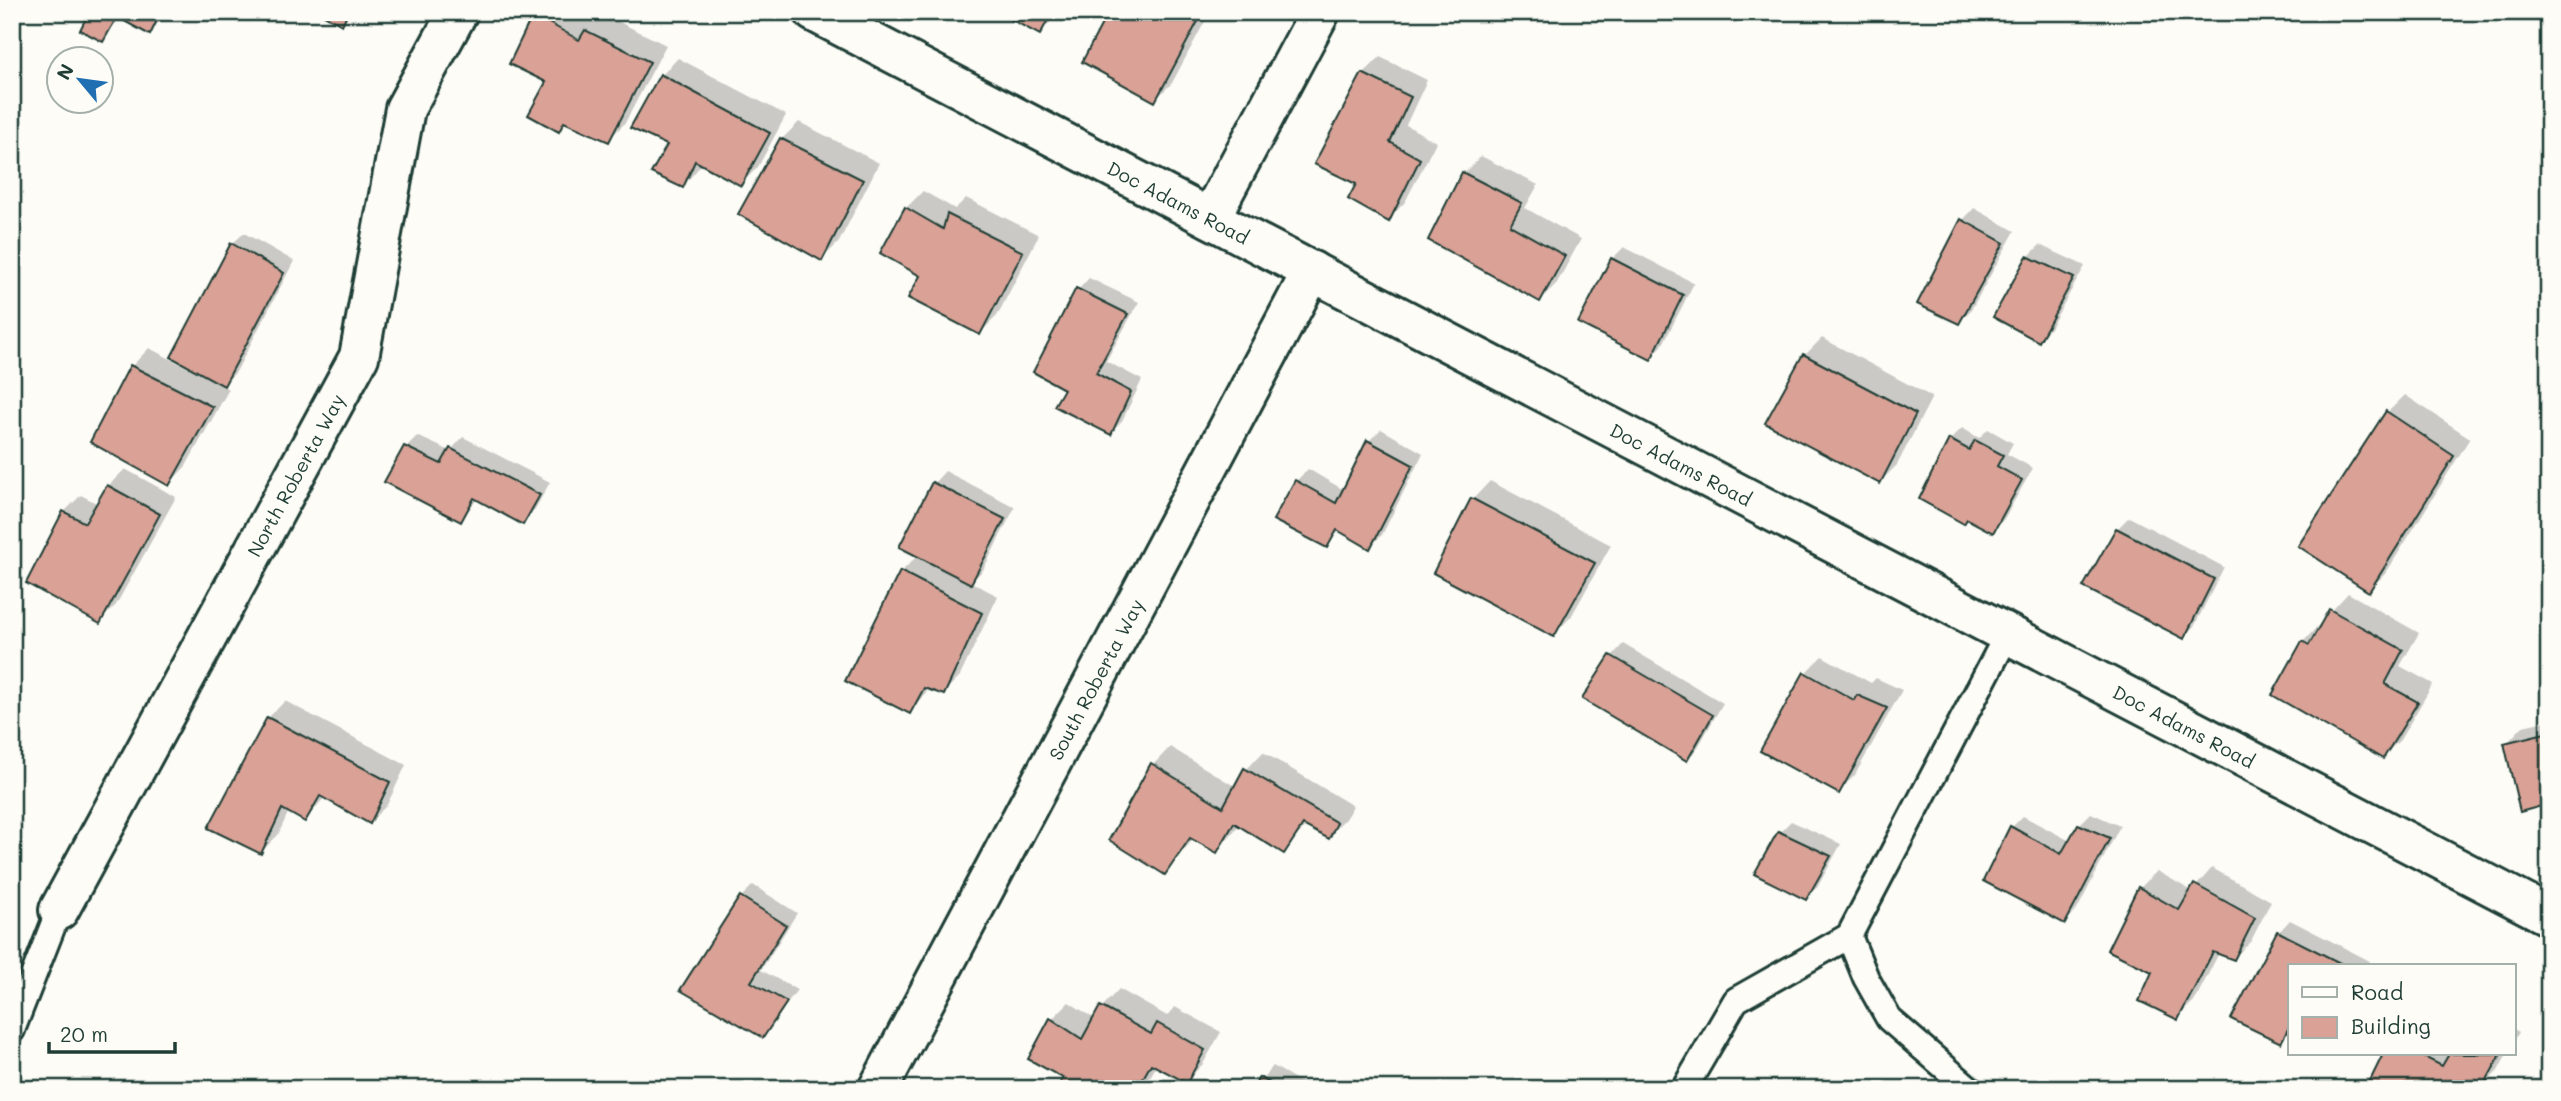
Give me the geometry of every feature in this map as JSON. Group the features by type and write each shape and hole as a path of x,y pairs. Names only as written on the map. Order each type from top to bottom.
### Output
{"street":[{"name":"North Roberta Way","path":"59,910 359,356 405,109 458,12"},
{"name":"Doc Adams Road","path":"814,12 2549,916"},
{"path":"1210,218 1321,12"},
{"name":"South Roberta Way","path":"878,1089 1312,271"}],"lane":[{"path":"1684,1089 1736,1000 1849,936 2007,635"},
{"path":"12,1030 59,910"},
{"path":"1849,936 1866,978 1889,1019 1970,1089"}],"building":[{"path":"89,12 161,12 150,35 117,17 103,42 80,30"},
{"path":"319,12 348,12 342,25"},
{"path":"997,12 1052,12 1040,35"},
{"path":"1108,12 1203,12 1155,102 1082,62"},
{"path":"533,14 579,40 585,30 650,62 609,142 564,122 559,132 528,115 546,82 509,64"},
{"path":"1362,73 1411,97 1390,142 1420,159 1389,222 1348,199 1356,184 1314,164"},
{"path":"660,74 770,133 741,186 695,161 683,188 651,173 667,145 630,128"},
{"path":"780,138 863,180 822,261 738,214"},
{"path":"1462,172 1522,203 1510,225 1565,256 1540,302 1428,240"},
{"path":"905,207 943,229 947,214 1023,252 980,335 908,298 920,276 880,253"},
{"path":"1961,219 2004,243 1959,324 1917,304"},
{"path":"231,243 284,273 224,386 171,357"},
{"path":"2027,256 2074,278 2039,342 1993,317"},
{"path":"1611,258 1683,295 1651,360 1578,323"},
{"path":"1076,288 1128,314 1096,373 1131,392 1111,435 1054,406 1064,389 1033,372"},
{"path":"1803,354 1916,414 1880,484 1765,423"},
{"path":"130,365 213,407 169,486 90,442"},
{"path":"2386,411 2454,456 2369,592 2298,546"},
{"path":"1949,439 1969,450 1975,440 2003,455 1997,466 2022,480 1993,533 1967,519 1964,524 1919,499"},
{"path":"1367,440 1413,465 1370,549 1337,530 1327,548 1273,520 1295,480 1336,503"},
{"path":"404,446 441,464 450,448 540,495 523,525 474,498 461,522 384,482"},
{"path":"932,482 1005,519 971,584 899,547"},
{"path":"107,485 160,514 100,624 26,583 63,511 85,523"},
{"path":"1471,498 1595,563 1554,637 1433,573"},
{"path":"2116,528 2214,579 2184,639 2083,587"},
{"path":"900,571 982,613 944,695 924,688 910,714 845,681"},
{"path":"2329,609 2403,650 2385,684 2418,702 2383,759 2272,695 2302,641 2309,645"},
{"path":"1610,655 1713,715 1687,761 1582,699"},
{"path":"1804,672 1854,700 1857,695 1887,708 1839,794 1760,751"},
{"path":"267,717 390,782 370,824 320,796 305,822 282,809 261,854 208,828"},
{"path":"2549,732 2549,804 2520,812 2504,743"},
{"path":"1151,763 1223,807 1244,768 1337,823 1329,839 1303,825 1284,854 1234,823 1217,853 1190,838 1165,875 1109,840"},
{"path":"2078,824 2110,838 2065,924 1983,881 2010,826 2061,854"},
{"path":"1778,831 1831,856 1806,900 1754,874"},
{"path":"2194,884 2255,918 2234,960 2213,952 2178,1020 2139,1001 2152,972 2107,950 2138,887 2179,910"},
{"path":"740,896 786,925 751,982 787,1002 763,1038 680,990"},
{"path":"2277,931 2342,964 2288,964 2288,1029 2281,1043 2231,1019"},
{"path":"1100,1006 1151,1034 1157,1023 1205,1050 1187,1083 1151,1064 1137,1089 1056,1089 1063,1078 1028,1059 1050,1018 1082,1039"},
{"path":"2382,1056 2422,1056 2442,1066 2448,1056 2500,1056 2482,1089 2367,1087"},
{"path":"1259,1077 1281,1089 1253,1089"}]}
